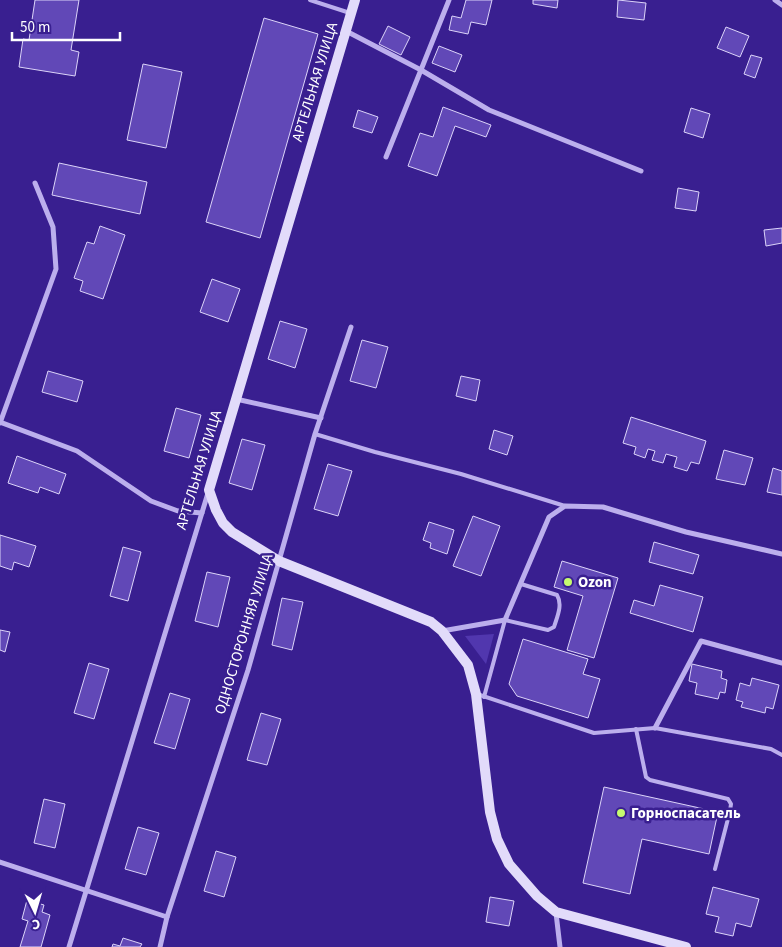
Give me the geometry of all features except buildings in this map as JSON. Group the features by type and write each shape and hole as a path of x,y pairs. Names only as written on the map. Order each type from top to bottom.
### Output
{"main road":[{"name":"АРТЕЛЬНАЯ УЛИЦА","path":"209,490 355,0"},
{"path":"209,490 223,523 232,532 279,561 431,622 442,632 468,665 480,696 490,812 497,839 509,864 537,896 556,912 686,947"}],"street":[{"path":"386,157 448,0"},
{"path":"775,0 782,5"},
{"path":"345,30 421,70 489,110 641,171"},
{"path":"35,183 53,227 56,269 0,422 77,451 151,500 178,511 202,513"},
{"name":"ОДНОСТОРОННЯЯ УЛИЦА","path":"160,947 167,917 248,670 315,434 351,327"},
{"path":"236,399 321,418"},
{"name":"АРТЕЛЬНАЯ УЛИЦА","path":"69,947 209,490"},
{"path":"442,632 505,620 549,517 565,506 603,507 686,532 782,554"},
{"path":"654,728 701,641 782,663"},
{"path":"0,862 167,917"},
{"path":"556,912 560,947"}],"lane":[{"path":"310,0 350,13"},
{"path":"315,434 375,452 461,474 565,506"},
{"path":"521,584 557,595 560,600 560,607 554,627 548,630 505,620 480,696 594,733 654,728 771,749 782,755"},
{"path":"636,730 646,777 650,780 728,799 731,804 716,869"}],"shaded area":[{"path":"494,634 486,664 465,636"}],"place":[{"name":"Ozon","path":"568,582"},
{"name":"Горноспасатель","path":"621,813"}]}
